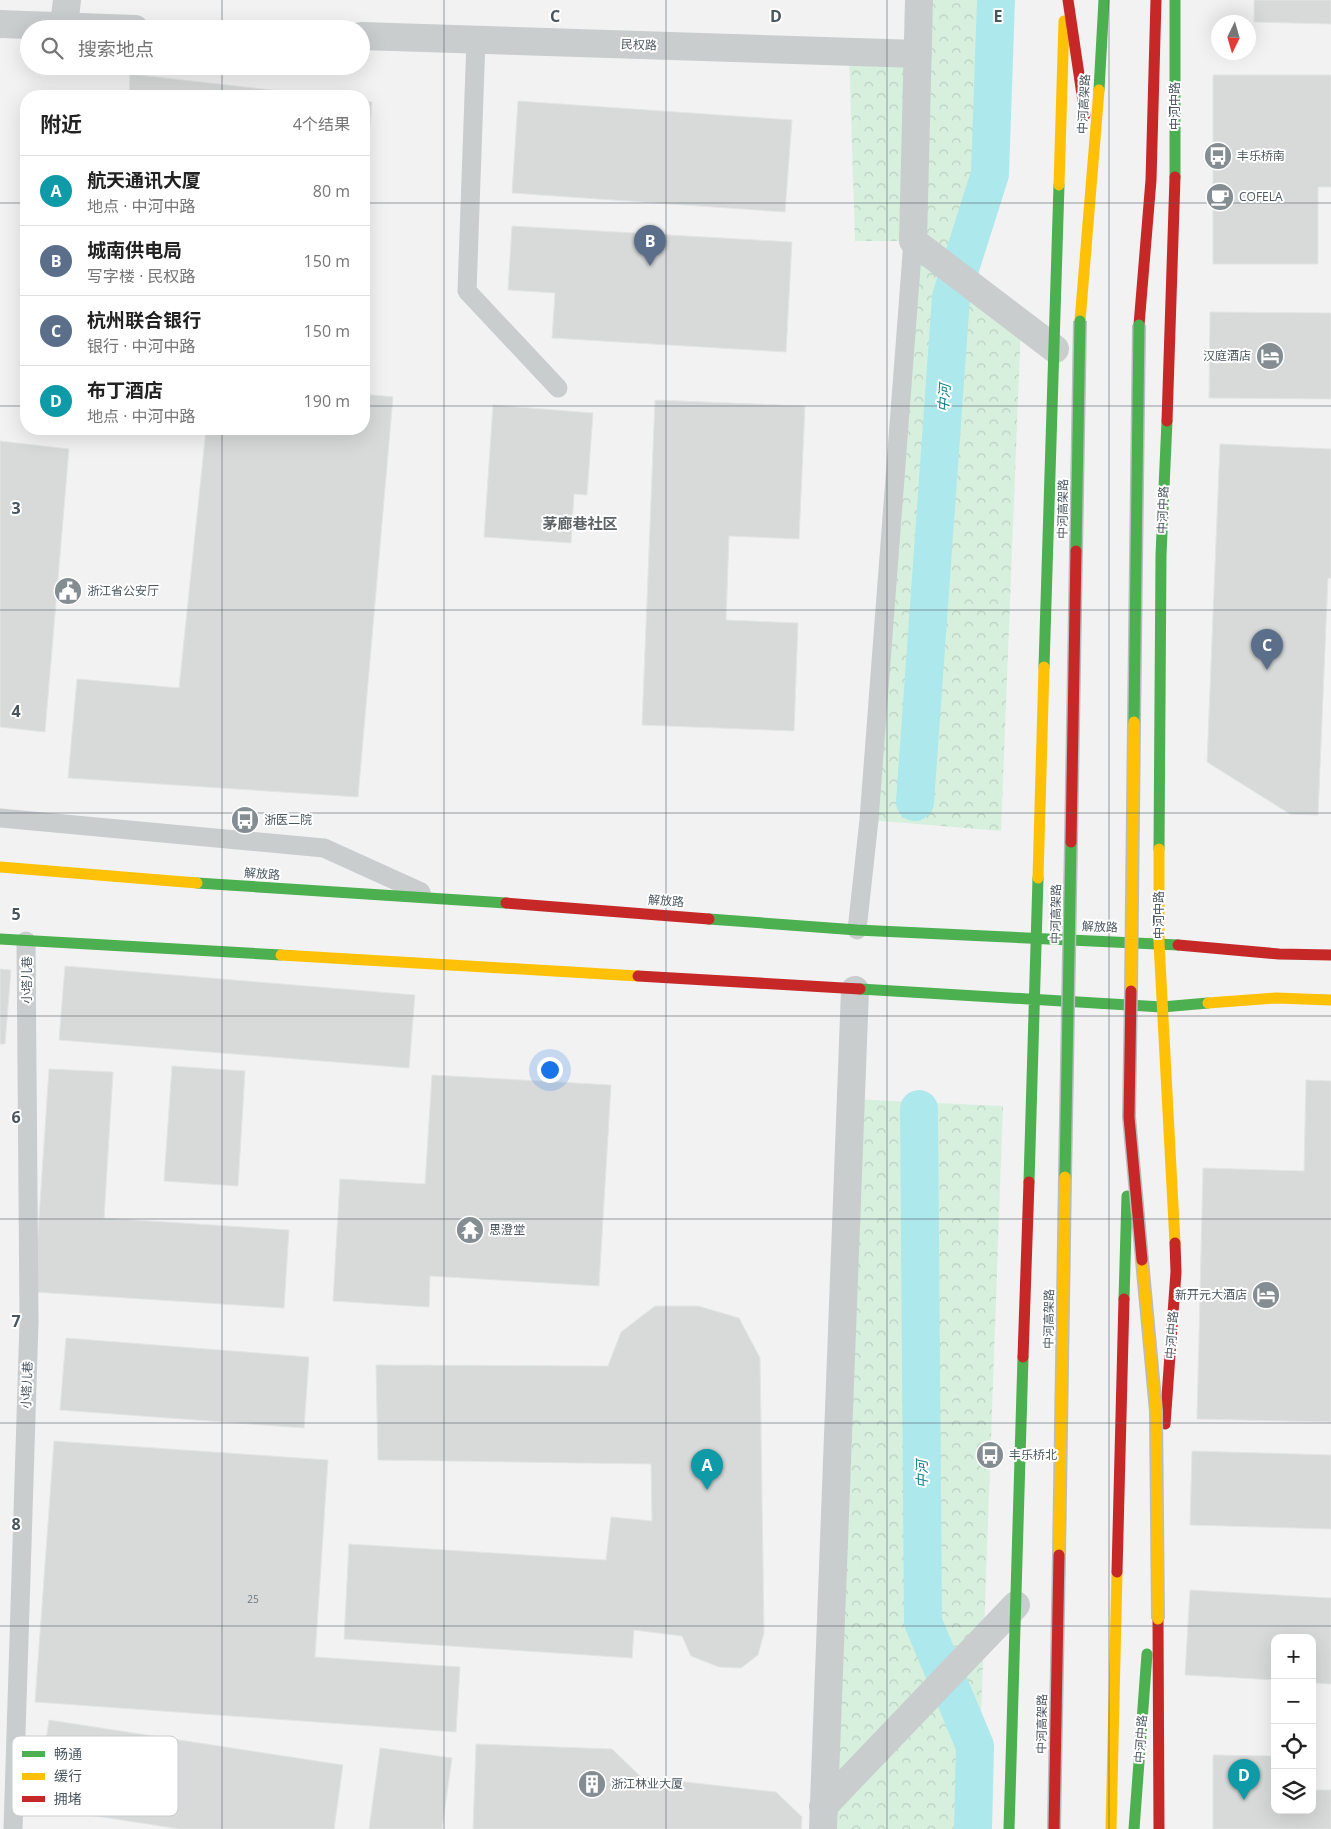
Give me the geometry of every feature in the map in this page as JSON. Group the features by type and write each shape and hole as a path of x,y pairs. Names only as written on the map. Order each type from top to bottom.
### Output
{"main road":[{"path":"1066,0 1094,168"},
{"path":"1009,1829 1066,0"},
{"name":"中河高架路","path":"1054,1829 1080,321 1094,168 1104,0"},
{"path":"1151,180 1156,0"},
{"path":"1111,1829 1129,1117 1138,324 1168,0"},
{"name":"中河中路","path":"1134,1829 1176,1272 1158,943 1161,555 1175,224 1175,0"},
{"name":"解放路","path":"0,867 276,888 432,897 856,930 1158,943 1279,954 1331,955"},
{"path":"0,939 1162,1007 1276,998 1331,1000"},
{"path":"1129,1117 1156,1411 1160,1829"}],"street":[{"path":"919,0 913,242 1054,349"},
{"path":"24,20 65,13 96,20"},
{"path":"0,24 20,21"},
{"name":"民权路","path":"370,36 918,54"},
{"path":"823,1818 855,990"},
{"path":"823,1818 929,1696 1016,1605"}],"lane":[{"path":"476,40 467,291 558,388"},
{"path":"856,930 869,820 913,242"},
{"path":"0,818 324,848 432,897"},
{"name":"小塔儿巷","path":"16,1736 29,1322 26,941"},
{"name":"小塔儿巷","path":"13,1816 13,1829"}],"green space":[{"path":"919,0 1000,0 990,174 947,267 1021,324 1001,831 869,820 912,241 855,241 849,52 917,54"},
{"path":"851,1099 1003,1106 977,1829 826,1829"}],"building":[{"path":"1254,0 1331,0 1331,24 1256,22 1256,15 1254,15"},
{"path":"130,75 139,75 271,90 129,90"},
{"path":"1213,75 1331,75 1331,187 1318,187 1318,264 1213,264"},
{"path":"518,101 792,120 785,212 512,193"},
{"path":"370,102 372,102 370,125"},
{"path":"512,226 792,242 786,352 552,338 555,293 508,290"},
{"name":"汉庭酒店","path":"1210,312 1331,313 1331,399 1209,398"},
{"path":"370,395 393,397 358,797 68,778 77,679 179,688 205,435 370,435"},
{"path":"655,400 805,406 799,539 729,536 726,620 798,623 794,731 642,725"},
{"path":"493,405 593,413 587,495 574,494 571,543 484,537"},
{"path":"0,441 69,449 45,732 0,727"},
{"path":"1220,444 1331,449 1331,578 1328,578 1318,815 1290,814 1207,762"},
{"path":"65,966 415,995 409,1068 59,1040"},
{"path":"0,969 11,970 5,1044 0,1044"},
{"path":"172,1066 245,1071 238,1186 164,1181"},
{"path":"49,1069 113,1072 104,1218 289,1230 284,1308 34,1292"},
{"name":"思澄堂","path":"432,1075 611,1085 599,1286 430,1276 429,1307 333,1301 340,1179 425,1184"},
{"name":"新开元大酒店","path":"1306,1080 1331,1081 1331,1422 1197,1419 1203,1168 1304,1171"},
{"path":"655,1306 698,1306 739,1318 760,1358 764,1633 758,1655 741,1668 719,1667 691,1656 682,1636 634,1630 632,1658 344,1639 349,1544 606,1560 611,1517 652,1521 651,1464 378,1460 376,1365 608,1366 621,1332"},
{"path":"66,1338 309,1357 304,1428 60,1410"},
{"path":"54,1441 328,1460 315,1657 460,1667 456,1732 35,1702"},
{"path":"1192,1451 1331,1455 1331,1529 1190,1525"},
{"path":"1190,1590 1331,1598 1331,1684 1316,1683 1316,1634 1271,1634 1271,1680 1185,1675"},
{"path":"49,1720 154,1736 47,1736"},
{"path":"178,1740 343,1765 334,1829 180,1829 95,1816 178,1816"},
{"name":"浙江林业大厦","path":"476,1744 612,1749 641,1777 776,1792 802,1817 801,1829 473,1829"},
{"path":"380,1748 452,1758 442,1829 369,1829"},
{"path":"1213,1755 1271,1756 1271,1814 1316,1814 1316,1790 1331,1790 1331,1829 1213,1829"}],"waterway":[{"name":"中河","path":"915,802 951,297 990,174 996,0"},
{"name":"中河","path":"919,1109 923,1622 975,1746 973,1829"}],"traffic: fast":[{"path":"1099,90 1104,0"},
{"path":"1175,0 1175,177"},
{"path":"1044,667 1059,185"},
{"path":"1076,551 1080,321"},
{"path":"1134,722 1139,325"},
{"path":"1159,849 1161,555 1167,421"},
{"path":"1065,1177 1071,842"},
{"path":"1029,1182 1038,878"},
{"path":"197,883 506,903"},
{"path":"709,919 857,930 1178,945"},
{"path":"0,939 281,955"},
{"path":"860,989 1162,1007 1208,1003"},
{"path":"1124,1299 1127,1196"},
{"path":"1009,1829 1023,1357"},
{"path":"1134,1829 1147,1654"}],"traffic: slow":[{"path":"1059,185 1064,21"},
{"path":"1080,321 1099,90"},
{"path":"1038,878 1044,667"},
{"path":"1131,991 1134,722"},
{"path":"1159,849 1159,943 1175,1243"},
{"path":"0,867 197,883"},
{"path":"281,955 638,976"},
{"path":"1208,1003 1276,998 1331,1000"},
{"path":"1059,1555 1065,1177"},
{"path":"1142,1260 1156,1411 1158,1619"},
{"path":"1111,1829 1117,1572"}],"traffic: jam":[{"path":"1068,0 1085,115"},
{"path":"1139,325 1151,180 1156,0"},
{"path":"1167,421 1175,177"},
{"path":"1071,842 1076,551"},
{"path":"506,903 709,919"},
{"path":"1178,945 1279,954 1331,955"},
{"path":"638,976 860,989"},
{"path":"1131,991 1129,1117 1142,1260"},
{"path":"1023,1357 1029,1182"},
{"path":"1165,1424 1176,1272 1175,1243"},
{"path":"1117,1572 1124,1299"},
{"path":"1054,1829 1059,1555"},
{"path":"1158,1619 1159,1829"}],"place":[{"name":"丰乐桥南","path":"1218,156"},
{"name":"COFELA","path":"1220,197"},
{"name":"城南供电局","path":"650,266"},
{"name":"汉庭酒店","path":"1270,356"},
{"name":"浙江省公安厅","path":"68,591"},
{"name":"杭州联合银行","path":"1267,670"},
{"name":"浙医二院","path":"245,820"},
{"name":"思澄堂","path":"470,1230"},
{"name":"新开元大酒店","path":"1266,1295"},
{"name":"丰乐桥北","path":"990,1455"},
{"name":"航天通讯大厦","path":"707,1490"},
{"name":"浙江林业大厦","path":"592,1784"},
{"name":"布丁酒店","path":"1244,1800"}],"district":[{"name":"茅廊巷社区","path":"580,524"}]}
